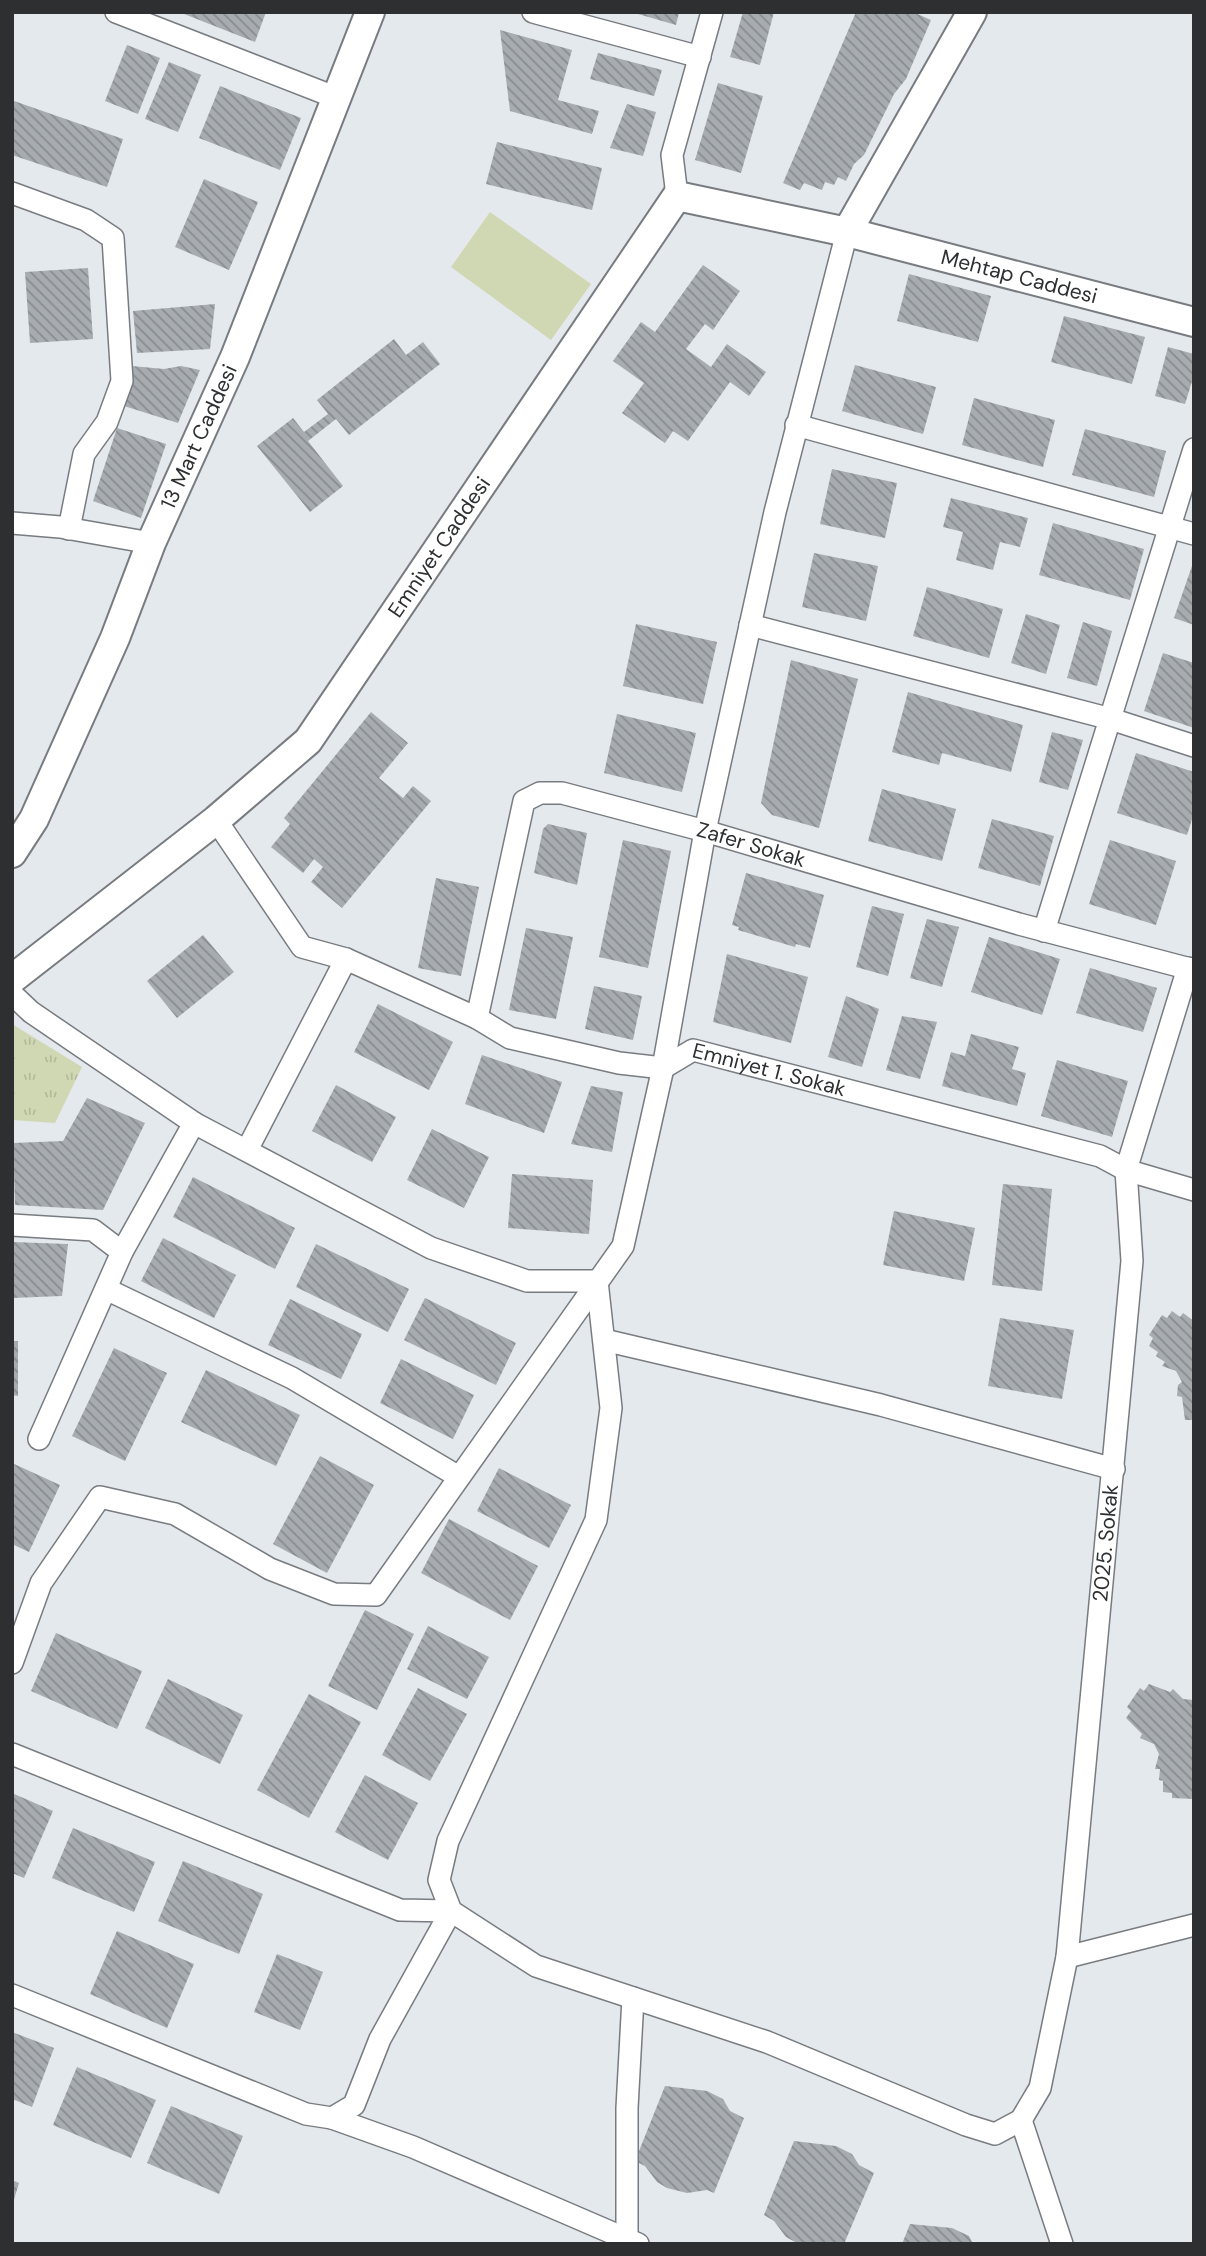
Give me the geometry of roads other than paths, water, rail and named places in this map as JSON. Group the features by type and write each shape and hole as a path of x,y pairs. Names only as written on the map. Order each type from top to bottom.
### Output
{"street":[{"path":"116,12 337,98"},
{"name":"13 Mart Caddesi","path":"12,853 34,819 115,638 151,543 235,357 370,12"},
{"path":"533,12 700,57"},
{"path":"712,12 672,155 677,196 852,226"},
{"path":"12,1663 41,1583 100,1497 131,1501 175,1514 270,1569 334,1594 376,1595 623,1247 663,1068 705,831 750,625 796,425 852,226 972,12"},
{"path":"12,193 86,220 113,238 122,381 107,422 84,454 69,529"},
{"name":"Emniyet Caddesi","path":"12,979 216,820 308,741 677,196"},
{"name":"Mehtap Caddesi","path":"852,226 1194,322"},
{"path":"796,425 1194,534"},
{"path":"1044,931 1194,449"},
{"path":"12,523 69,529 151,543"},
{"path":"750,625 1111,719 1194,746"},
{"name":"Zafer Sokak","path":"477,1018 524,801 540,793 562,793 705,831 1044,931 1191,969"},
{"name":"Emniyet 1. Sokak","path":"216,820 302,947 346,959 477,1018 510,1038 619,1063 663,1068 693,1050 1100,1156 1126,1171 1194,1190"},
{"path":"247,1150 346,959"},
{"name":"2025. Sokak","path":"1021,2120 1040,2088 1066,1957 1132,1261 1126,1171 1191,969"},
{"path":"12,994 31,1012 194,1123 431,1248 527,1280 597,1281"},
{"path":"39,1439 122,1252 194,1123"},
{"path":"12,1224 93,1230 122,1252"},
{"path":"451,1911 439,1880 448,1840 596,1520 611,1408 597,1281"},
{"path":"106,1289 292,1378 459,1478"},
{"path":"604,1340 881,1405 1114,1469"},
{"path":"12,1754 400,1910 451,1911 536,1966 767,2042 966,2125 995,2134 1021,2120 1062,2244"},
{"path":"332,2118 354,2105 380,2039 451,1911"},
{"path":"1066,1957 1194,1925"},
{"path":"12,1995 306,2114 332,2118 413,2147 633,2241 627,2108 633,1998"}]}
